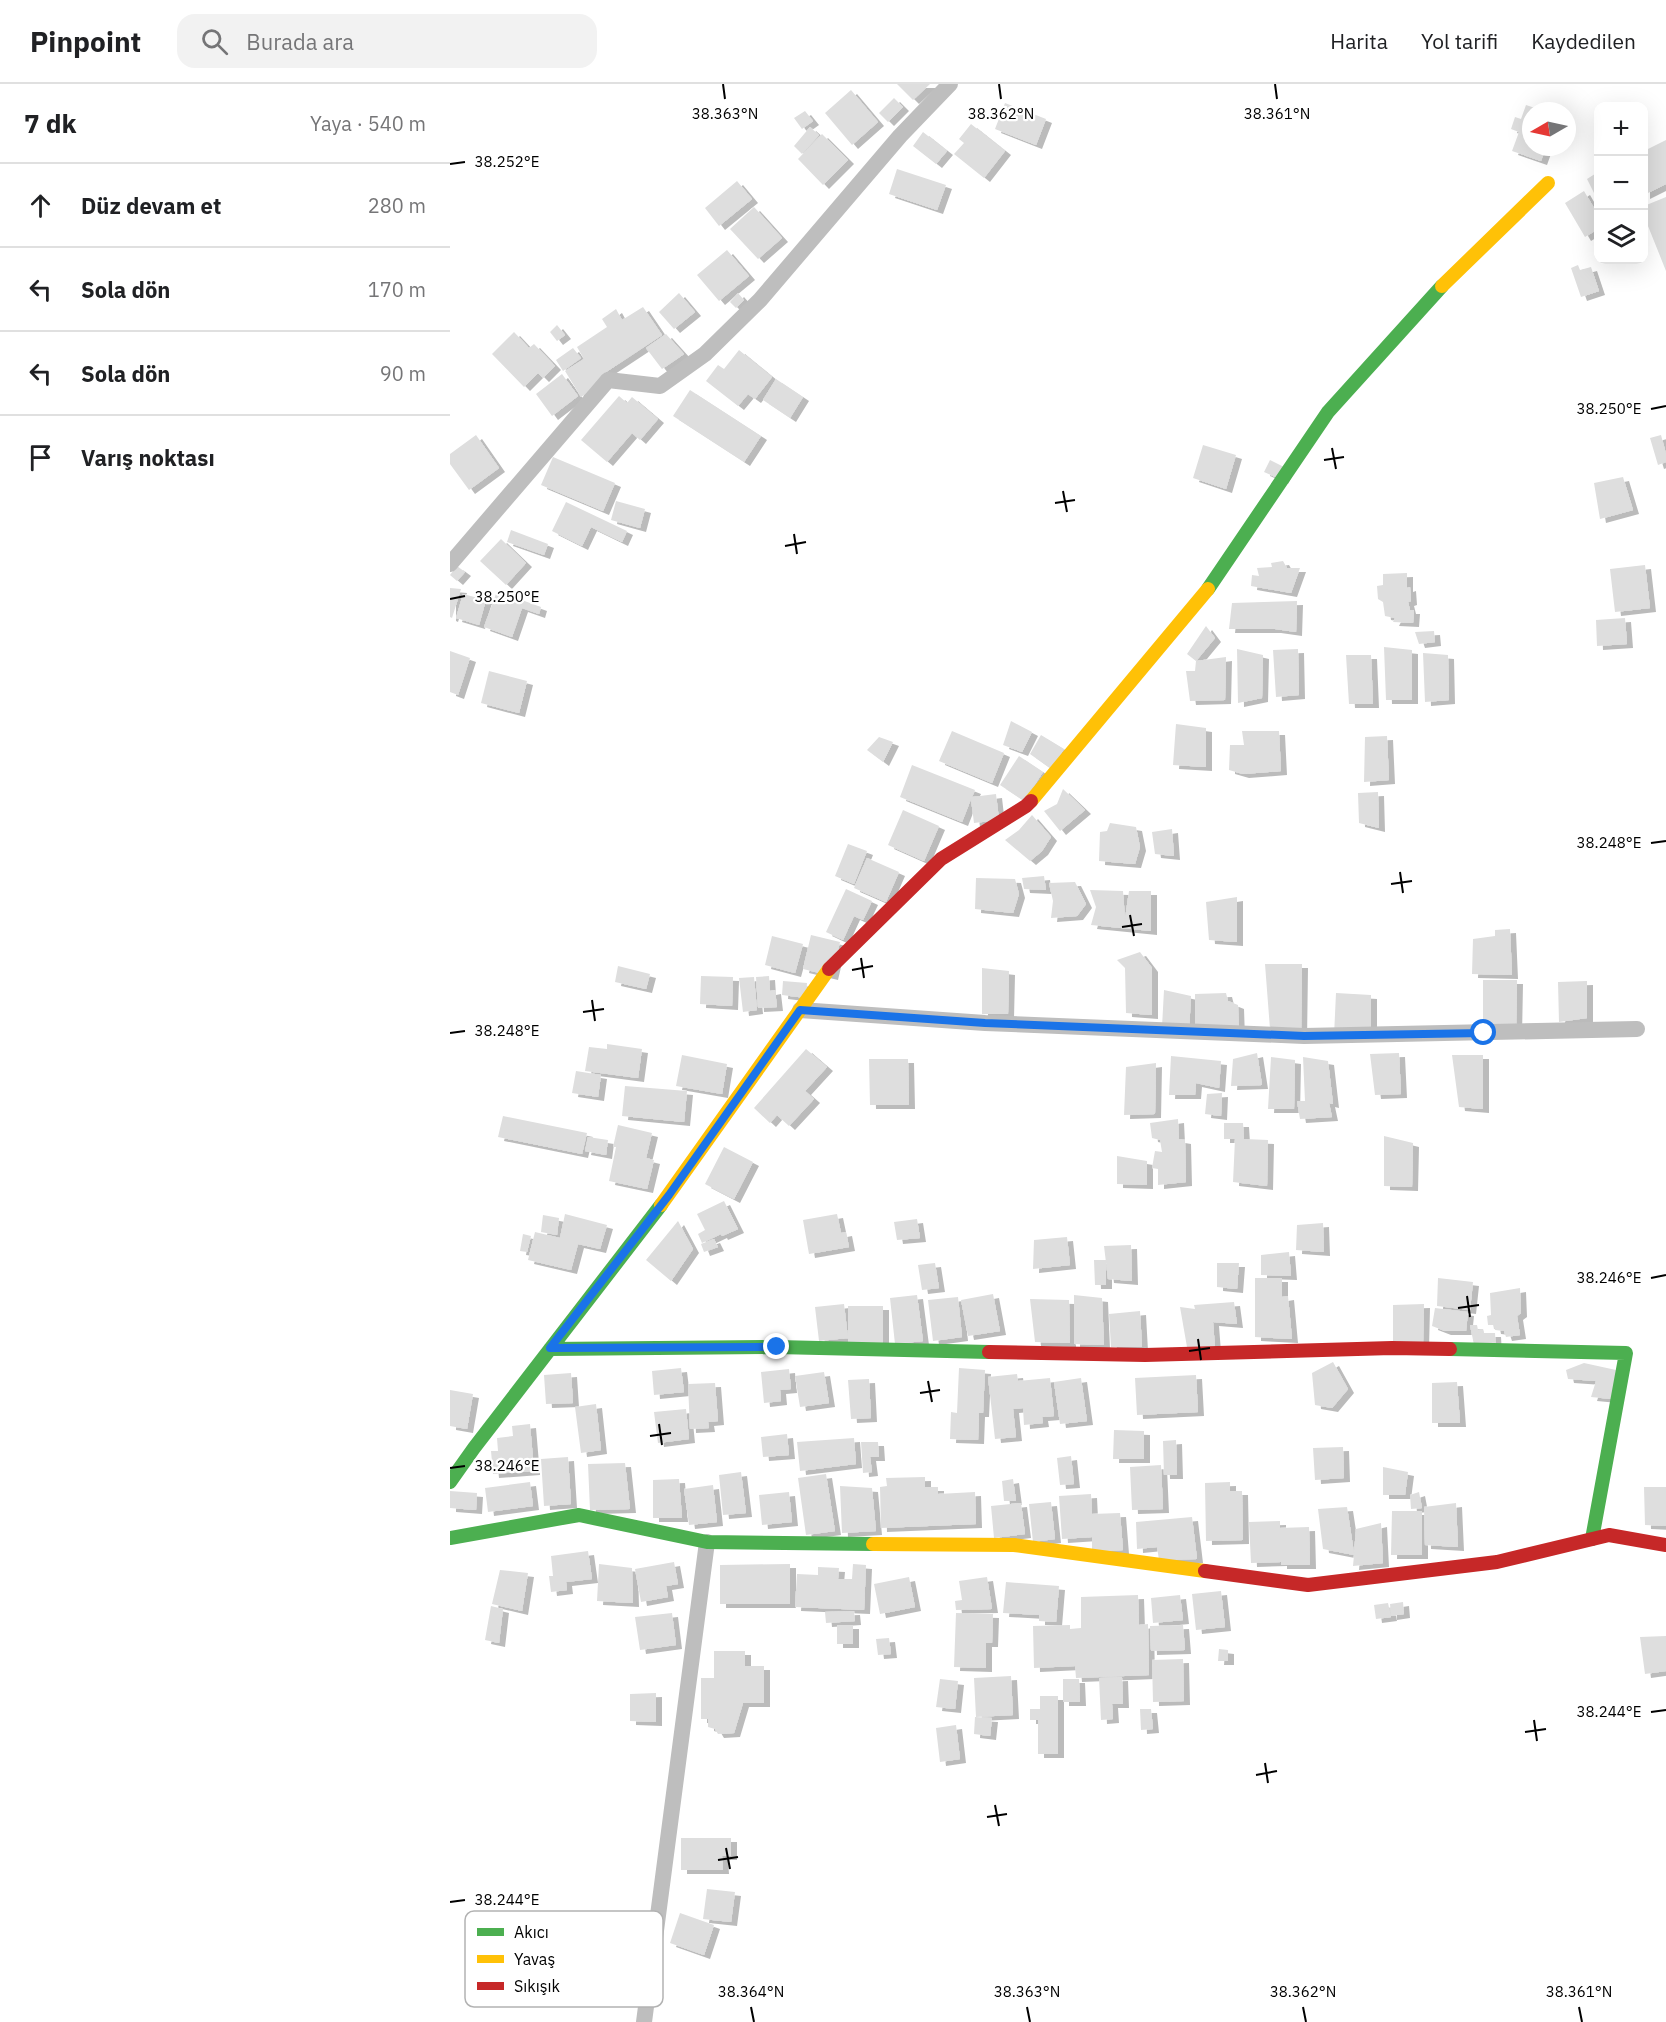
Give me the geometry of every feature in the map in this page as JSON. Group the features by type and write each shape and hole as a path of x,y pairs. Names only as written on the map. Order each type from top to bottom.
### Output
{"street":[{"path":"450,564 608,380 660,386 705,354 759,300 900,136 950,84"},
{"path":"450,1482 669,1195 828,970 941,859 1026,806 1208,589 1328,412 1449,279 1548,183"},
{"path":"800,1010 985,1023 1304,1036 1637,1029"},
{"path":"550,1348 777,1347 1145,1355 1392,1348 1626,1353 1592,1539"},
{"path":"450,1538 579,1515 706,1542 1014,1545 1308,1585 1497,1562 1608,1535 1666,1545"},
{"path":"658,1911 706,1542"},
{"path":"644,2022 646,2007"}],"building":[{"path":"897,84 930,84 913,100"},
{"path":"851,90 878,122 852,145 825,113"},
{"path":"894,98 903,107 888,122 879,113"},
{"path":"1005,103 1046,119 1036,145 995,129"},
{"path":"805,111 813,121 802,129 794,118"},
{"path":"1522,116 1522,154 1512,151 1519,132 1511,129 1515,117 1521,119"},
{"path":"971,124 1005,151 984,178 954,154 964,143 959,139"},
{"path":"810,127 819,135 802,154 794,146"},
{"path":"923,132 947,151 936,164 913,146"},
{"path":"822,134 848,160 823,185 798,159"},
{"path":"1666,140 1666,184 1648,193 1648,156 1648,149"},
{"path":"1526,156 1543,156 1541,161"},
{"path":"897,169 946,185 937,210 889,194"},
{"path":"1594,175 1594,193 1587,179"},
{"path":"737,181 752,199 719,226 705,208"},
{"path":"1584,191 1594,208 1594,231 1585,237 1565,203"},
{"path":"1666,197 1666,271 1648,226 1648,204"},
{"path":"754,207 782,238 758,259 730,229"},
{"path":"727,250 749,276 719,301 697,275"},
{"path":"1578,265 1580,270 1591,267 1599,291 1581,297 1571,268"},
{"path":"679,293 695,312 674,329 659,312"},
{"path":"738,293 744,300 736,308 730,302"},
{"path":"643,307 662,335 600,376 604,382 581,397 565,371 584,359 577,347 607,327 602,319 616,309 622,320"},
{"path":"557,325 565,335 557,341 550,332"},
{"path":"514,332 529,348 534,344 555,366 543,378 538,373 524,387 492,354"},
{"path":"666,334 684,354 662,369 646,348"},
{"path":"573,348 581,358 563,371 556,360"},
{"path":"739,350 772,377 755,399 748,394 738,406 706,381 718,365 724,369"},
{"path":"562,374 578,396 552,416 536,394"},
{"path":"776,379 803,397 790,418 763,400"},
{"path":"690,390 761,436 744,462 673,416"},
{"path":"619,396 627,403 632,397 658,419 640,440 632,433 607,462 581,440"},
{"path":"476,435 499,468 469,490 450,464 450,454"},
{"path":"1661,435 1666,462 1658,465 1650,438"},
{"path":"1203,445 1236,455 1226,489 1193,478"},
{"path":"553,457 615,483 603,511 541,485"},
{"path":"1270,460 1288,469 1282,480 1264,472"},
{"path":"1623,477 1633,510 1600,519 1594,483"},
{"path":"616,501 645,509 640,528 611,520"},
{"path":"566,502 627,531 622,542 591,527 582,546 552,531"},
{"path":"511,530 548,544 544,555 507,542"},
{"path":"501,539 526,563 506,585 480,561"},
{"path":"1283,561 1287,568 1300,568 1291,593 1251,586 1252,575 1259,576 1257,568 1272,567 1271,563"},
{"path":"1645,565 1650,608 1615,612 1610,569"},
{"path":"457,566 465,572 457,581 450,575"},
{"path":"1407,573 1407,588 1410,587 1411,601 1408,602 1410,610 1414,610 1413,623 1393,622 1395,618 1385,616 1383,602 1378,599 1377,586 1383,585 1383,574"},
{"path":"450,588 461,589 452,618 450,617"},
{"path":"497,591 541,607 539,614 522,608 512,637 484,627"},
{"path":"463,594 486,600 479,625 456,618"},
{"path":"1297,601 1296,632 1275,629 1229,629 1232,603"},
{"path":"1625,618 1627,644 1597,646 1596,620"},
{"path":"1206,626 1215,638 1196,661 1187,654"},
{"path":"1434,631 1435,642 1419,644 1415,632"},
{"path":"1384,647 1412,650 1412,700 1386,700"},
{"path":"1237,649 1263,655 1262,698 1238,703"},
{"path":"1298,649 1299,695 1276,697 1273,650"},
{"path":"450,651 470,658 458,695 450,692"},
{"path":"1423,653 1448,655 1449,700 1425,702"},
{"path":"1346,655 1371,655 1373,704 1349,704"},
{"path":"1226,657 1225,700 1190,701 1186,671 1195,671 1196,661"},
{"path":"489,671 527,681 519,713 481,703"},
{"path":"1011,721 1032,732 1022,752 1003,745"},
{"path":"1176,724 1206,728 1206,767 1173,765"},
{"path":"952,731 1004,753 992,783 939,761"},
{"path":"1242,731 1279,731 1281,771 1243,774 1229,770 1230,745 1244,745"},
{"path":"1041,735 1064,749 1051,769 1030,754"},
{"path":"1387,736 1389,780 1364,782 1365,737"},
{"path":"879,737 893,742 883,762 867,750"},
{"path":"1019,756 1043,772 1024,801 1000,785"},
{"path":"912,765 975,790 972,797 996,794 999,820 974,823 971,799 962,822 900,797"},
{"path":"1063,789 1085,810 1060,831 1044,811 1057,804"},
{"path":"1378,792 1379,828 1359,823 1358,793"},
{"path":"903,810 939,826 924,861 888,845"},
{"path":"1032,815 1051,837 1042,851 1030,861 1005,840 1019,830"},
{"path":"1110,823 1136,827 1140,847 1135,864 1099,861 1100,832 1107,831"},
{"path":"1172,829 1174,856 1155,854 1152,832"},
{"path":"848,844 867,851 854,884 835,876"},
{"path":"867,858 899,872 886,902 854,888"},
{"path":"1044,876 1046,890 1024,889 1022,878"},
{"path":"976,878 1015,879 1019,894 1013,913 975,909"},
{"path":"1075,882 1086,904 1077,916 1051,918 1053,901 1049,883"},
{"path":"846,889 872,901 863,920 854,916 843,940 826,932"},
{"path":"1090,890 1123,891 1125,919 1129,891 1151,891 1151,931 1091,925 1096,907"},
{"path":"1237,897 1237,942 1209,940 1206,902"},
{"path":"1510,929 1512,975 1472,974 1473,939 1495,936 1495,930"},
{"path":"811,935 840,942 832,976 803,969"},
{"path":"772,936 803,944 795,973 765,965"},
{"path":"1140,952 1152,968 1152,1015 1126,1013 1125,968 1117,960"},
{"path":"1265,964 1302,964 1301,1036 1270,1029"},
{"path":"618,966 650,974 646,989 615,982"},
{"path":"982,968 1009,971 1008,1014 982,1014"},
{"path":"701,976 733,977 732,1006 700,1004"},
{"path":"769,976 770,991 775,990 777,1007 758,1008 756,977"},
{"path":"754,977 757,1010 743,1012 739,978"},
{"path":"1483,980 1517,980 1516,1032 1483,1033"},
{"path":"783,981 807,983 806,998 782,995"},
{"path":"1587,981 1587,1018 1559,1022 1558,982"},
{"path":"1164,990 1191,996 1189,1032 1162,1027"},
{"path":"1226,993 1228,1001 1238,1005 1239,1034 1195,1032 1195,994"},
{"path":"1336,993 1371,995 1371,1031 1334,1036"},
{"path":"607,1044 642,1049 638,1078 585,1071 589,1047 607,1049"},
{"path":"806,1049 827,1067 805,1091 814,1099 789,1126 777,1115 770,1123 754,1108"},
{"path":"1257,1053 1262,1085 1231,1086 1233,1059"},
{"path":"1399,1053 1401,1094 1375,1095 1370,1054"},
{"path":"682,1055 727,1064 722,1094 676,1086"},
{"path":"1452,1055 1483,1055 1483,1109 1459,1107"},
{"path":"1171,1056 1221,1061 1219,1088 1196,1083 1195,1095 1169,1095"},
{"path":"1271,1057 1295,1060 1294,1109 1268,1109"},
{"path":"1303,1057 1328,1061 1333,1104 1329,1103 1332,1117 1300,1119 1297,1101 1305,1101"},
{"path":"869,1059 908,1059 909,1105 870,1105"},
{"path":"1156,1063 1155,1114 1124,1115 1126,1067"},
{"path":"576,1071 601,1075 598,1097 572,1093"},
{"path":"625,1086 687,1091 684,1122 622,1116"},
{"path":"1222,1093 1221,1116 1205,1114 1207,1094"},
{"path":"503,1116 587,1133 582,1154 498,1137"},
{"path":"1178,1119 1179,1139 1185,1140 1186,1182 1158,1185 1158,1169 1152,1168 1155,1151 1162,1152 1160,1140 1152,1138 1150,1123"},
{"path":"1224,1123 1243,1123 1244,1139 1268,1140 1267,1186 1233,1182 1235,1139 1224,1139"},
{"path":"618,1125 652,1133 646,1158 654,1160 647,1189 609,1181"},
{"path":"1384,1136 1413,1143 1412,1187 1384,1186"},
{"path":"588,1137 608,1140 606,1155 585,1151"},
{"path":"724,1147 753,1162 734,1199 705,1184"},
{"path":"1117,1156 1147,1161 1147,1185 1117,1184"},
{"path":"724,1201 738,1229 702,1243 698,1234 705,1230 697,1214"},
{"path":"565,1214 607,1225 600,1249 578,1244 571,1270 528,1260 535,1232 560,1238"},
{"path":"837,1214 841,1233 846,1232 849,1247 809,1254 803,1220"},
{"path":"543,1215 559,1218 557,1235 541,1232"},
{"path":"917,1219 920,1238 897,1240 894,1222"},
{"path":"678,1221 693,1249 671,1281 646,1260"},
{"path":"1323,1223 1324,1252 1296,1250 1297,1225"},
{"path":"523,1234 531,1236 527,1252 520,1251"},
{"path":"1067,1237 1070,1265 1033,1269 1034,1240"},
{"path":"714,1239 718,1247 704,1252 701,1244"},
{"path":"1131,1245 1132,1281 1108,1279 1104,1246"},
{"path":"1289,1252 1291,1276 1261,1275 1261,1255"},
{"path":"1094,1260 1106,1260 1106,1285 1095,1285"},
{"path":"935,1263 939,1288 922,1290 918,1265"},
{"path":"1217,1263 1239,1263 1237,1289 1217,1287"},
{"path":"1255,1278 1282,1278 1282,1297 1288,1296 1292,1339 1255,1337"},
{"path":"1438,1278 1473,1282 1470,1310 1437,1306"},
{"path":"1520,1288 1521,1313 1517,1316 1520,1335 1506,1337 1504,1331 1495,1330 1494,1325 1488,1325 1487,1316 1491,1315 1490,1293"},
{"path":"993,1294 1000,1331 968,1336 961,1300"},
{"path":"917,1295 923,1341 895,1344 890,1298"},
{"path":"1074,1295 1102,1298 1104,1345 1074,1344"},
{"path":"958,1297 962,1337 933,1341 928,1300"},
{"path":"1030,1299 1069,1300 1070,1343 1035,1342"},
{"path":"1234,1302 1237,1324 1213,1322 1215,1348 1187,1347 1180,1307 1195,1309 1194,1305"},
{"path":"844,1304 848,1338 819,1341 815,1307"},
{"path":"1424,1304 1423,1344 1393,1341 1393,1305"},
{"path":"848,1306 883,1306 883,1343 848,1344"},
{"path":"1435,1308 1468,1312 1466,1331 1445,1331 1432,1326"},
{"path":"1140,1311 1142,1347 1111,1347 1109,1314"},
{"path":"1470,1325 1477,1325 1478,1330 1483,1329 1484,1333 1495,1333 1496,1350 1475,1350"},
{"path":"1333,1362 1348,1389 1332,1408 1315,1405 1312,1373"},
{"path":"1584,1363 1616,1370 1612,1399 1591,1397 1596,1381 1568,1379 1566,1370"},
{"path":"681,1368 684,1392 654,1395 652,1371"},
{"path":"959,1368 985,1370 983,1413 979,1413 978,1440 950,1439 951,1412 957,1413"},
{"path":"789,1369 791,1389 780,1390 781,1401 764,1403 761,1372"},
{"path":"824,1372 829,1403 800,1407 795,1376"},
{"path":"571,1373 573,1403 546,1404 544,1375"},
{"path":"1017,1374 1018,1381 1050,1378 1054,1416 1042,1417 1043,1423 1024,1425 1023,1408 1013,1409 1016,1437 995,1439 988,1377"},
{"path":"1196,1375 1198,1412 1137,1415 1135,1378"},
{"path":"1081,1378 1087,1421 1060,1424 1054,1382"},
{"path":"869,1379 871,1418 851,1419 848,1380"},
{"path":"1457,1382 1460,1423 1432,1423 1432,1383"},
{"path":"715,1383 718,1421 708,1422 709,1428 690,1429 688,1384"},
{"path":"450,1390 473,1394 467,1429 450,1426"},
{"path":"596,1404 601,1450 581,1453 575,1407"},
{"path":"686,1409 689,1439 658,1443 654,1412"},
{"path":"530,1424 534,1471 493,1474 491,1451 498,1451 497,1438 513,1436 512,1426"},
{"path":"1114,1430 1144,1431 1144,1459 1113,1459"},
{"path":"787,1434 789,1455 763,1457 761,1437"},
{"path":"854,1438 856,1464 800,1471 797,1442"},
{"path":"1176,1440 1177,1475 1164,1475 1163,1441"},
{"path":"861,1442 878,1442 879,1457 870,1457 872,1472 863,1473"},
{"path":"1343,1447 1344,1478 1315,1480 1313,1448"},
{"path":"1071,1456 1074,1484 1060,1485 1057,1458"},
{"path":"568,1457 571,1504 544,1506 541,1459"},
{"path":"625,1463 630,1509 590,1510 588,1464"},
{"path":"1161,1465 1163,1509 1132,1510 1130,1467"},
{"path":"1383,1467 1408,1472 1405,1495 1383,1495"},
{"path":"741,1472 746,1513 723,1515 719,1475"},
{"path":"826,1474 835,1531 806,1535 798,1478"},
{"path":"925,1477 925,1487 938,1487 938,1494 975,1492 976,1524 881,1528 880,1487 887,1486 886,1478"},
{"path":"679,1479 682,1518 653,1518 653,1480"},
{"path":"1013,1479 1016,1501 1004,1501 1002,1481"},
{"path":"530,1482 533,1506 488,1512 485,1488"},
{"path":"1230,1482 1230,1491 1242,1491 1243,1540 1206,1541 1205,1483"},
{"path":"713,1485 717,1522 689,1525 684,1489"},
{"path":"840,1486 872,1488 876,1531 842,1533"},
{"path":"1644,1487 1666,1487 1666,1526 1645,1525"},
{"path":"450,1491 477,1493 476,1510 450,1508"},
{"path":"789,1492 792,1522 762,1525 759,1495"},
{"path":"1419,1492 1422,1508 1411,1509 1410,1495"},
{"path":"1091,1494 1092,1514 1120,1513 1123,1550 1092,1552 1092,1537 1062,1539 1059,1496"},
{"path":"1051,1502 1055,1539 1033,1542 1029,1504"},
{"path":"1021,1503 1025,1534 994,1538 991,1506"},
{"path":"1456,1503 1458,1547 1425,1545 1424,1507"},
{"path":"1347,1507 1354,1553 1356,1529 1381,1523 1383,1563 1353,1566 1354,1555 1323,1549 1318,1509"},
{"path":"1392,1511 1422,1511 1422,1555 1391,1555"},
{"path":"1192,1517 1197,1559 1159,1560 1157,1547 1137,1549 1136,1522"},
{"path":"1280,1521 1280,1528 1309,1527 1310,1565 1281,1565 1281,1562 1251,1563 1249,1522"},
{"path":"588,1551 592,1579 566,1582 567,1590 551,1592 549,1576 553,1576 551,1556"},
{"path":"674,1562 678,1584 666,1586 668,1597 641,1602 635,1569"},
{"path":"599,1564 632,1568 633,1603 597,1601"},
{"path":"790,1564 790,1604 720,1604 720,1565"},
{"path":"853,1564 866,1565 864,1610 795,1607 797,1574 818,1575 818,1567 839,1568 838,1579 852,1579"},
{"path":"500,1570 528,1573 522,1611 492,1604"},
{"path":"909,1577 915,1607 880,1614 874,1584"},
{"path":"987,1577 992,1609 956,1610 955,1601 962,1600 959,1581"},
{"path":"1006,1582 1059,1586 1056,1622 1039,1621 1039,1615 1003,1613"},
{"path":"1221,1591 1225,1627 1196,1630 1192,1594"},
{"path":"1138,1595 1139,1625 1148,1624 1149,1675 1076,1678 1075,1666 1034,1668 1033,1626 1070,1625 1070,1629 1081,1628 1081,1597"},
{"path":"1180,1595 1183,1620 1153,1623 1151,1598"},
{"path":"1403,1602 1404,1614 1391,1616 1390,1604"},
{"path":"1388,1603 1391,1617 1376,1619 1374,1605"},
{"path":"491,1606 503,1609 499,1643 485,1640"},
{"path":"854,1611 855,1621 826,1623 825,1612"},
{"path":"672,1613 676,1645 640,1650 635,1617"},
{"path":"956,1613 993,1614 992,1643 986,1643 986,1668 954,1667"},
{"path":"837,1625 853,1625 853,1644 837,1644"},
{"path":"1183,1625 1185,1650 1151,1651 1150,1626"},
{"path":"1666,1636 1666,1671 1645,1674 1640,1637"},
{"path":"889,1638 891,1654 878,1655 876,1639"},
{"path":"1219,1649 1228,1650 1228,1661 1218,1661"},
{"path":"714,1651 745,1651 745,1666 764,1666 764,1703 743,1703 734,1733 718,1734 715,1729 708,1727 708,1719 701,1719 701,1678 714,1678"},
{"path":"1183,1659 1184,1701 1153,1702 1152,1660"},
{"path":"1011,1676 1013,1715 976,1717 974,1678"},
{"path":"1122,1677 1123,1704 1112,1704 1113,1719 1101,1720 1099,1678"},
{"path":"940,1679 958,1681 955,1709 936,1707"},
{"path":"1063,1679 1079,1679 1080,1702 1063,1702"},
{"path":"656,1693 656,1722 630,1721 630,1694"},
{"path":"1040,1696 1058,1696 1058,1754 1038,1754 1038,1720 1030,1720 1030,1709 1040,1709"},
{"path":"1140,1709 1151,1709 1153,1729 1141,1730"},
{"path":"975,1717 992,1718 990,1736 974,1734"},
{"path":"956,1725 960,1759 940,1762 936,1728"},
{"path":"681,1838 731,1838 731,1856 722,1856 723,1870 681,1870"},
{"path":"707,1889 735,1892 731,1922 703,1919"},
{"path":"680,1913 714,1925 704,1955 670,1943"}],"traffic: fast":[{"path":"1208,589 1328,412 1442,286"},
{"path":"450,1482 661,1205"},
{"path":"550,1349 777,1347 989,1352"},
{"path":"1450,1349 1626,1353 1592,1539"},
{"path":"450,1538 579,1515 707,1542 873,1544"}],"traffic: slow":[{"path":"1442,286 1548,183"},
{"path":"1031,801 1208,589"},
{"path":"661,1205 829,969"},
{"path":"873,1544 1014,1545 1205,1571"}],"traffic: jam":[{"path":"829,969 941,859 1031,801"},
{"path":"989,1352 1145,1355 1392,1348 1450,1349"},
{"path":"1205,1571 1308,1585 1497,1562 1609,1535 1666,1545"}],"route":[{"path":"777,1347 550,1348 669,1195 800,1010 985,1023 1304,1036 1484,1033"}]}
